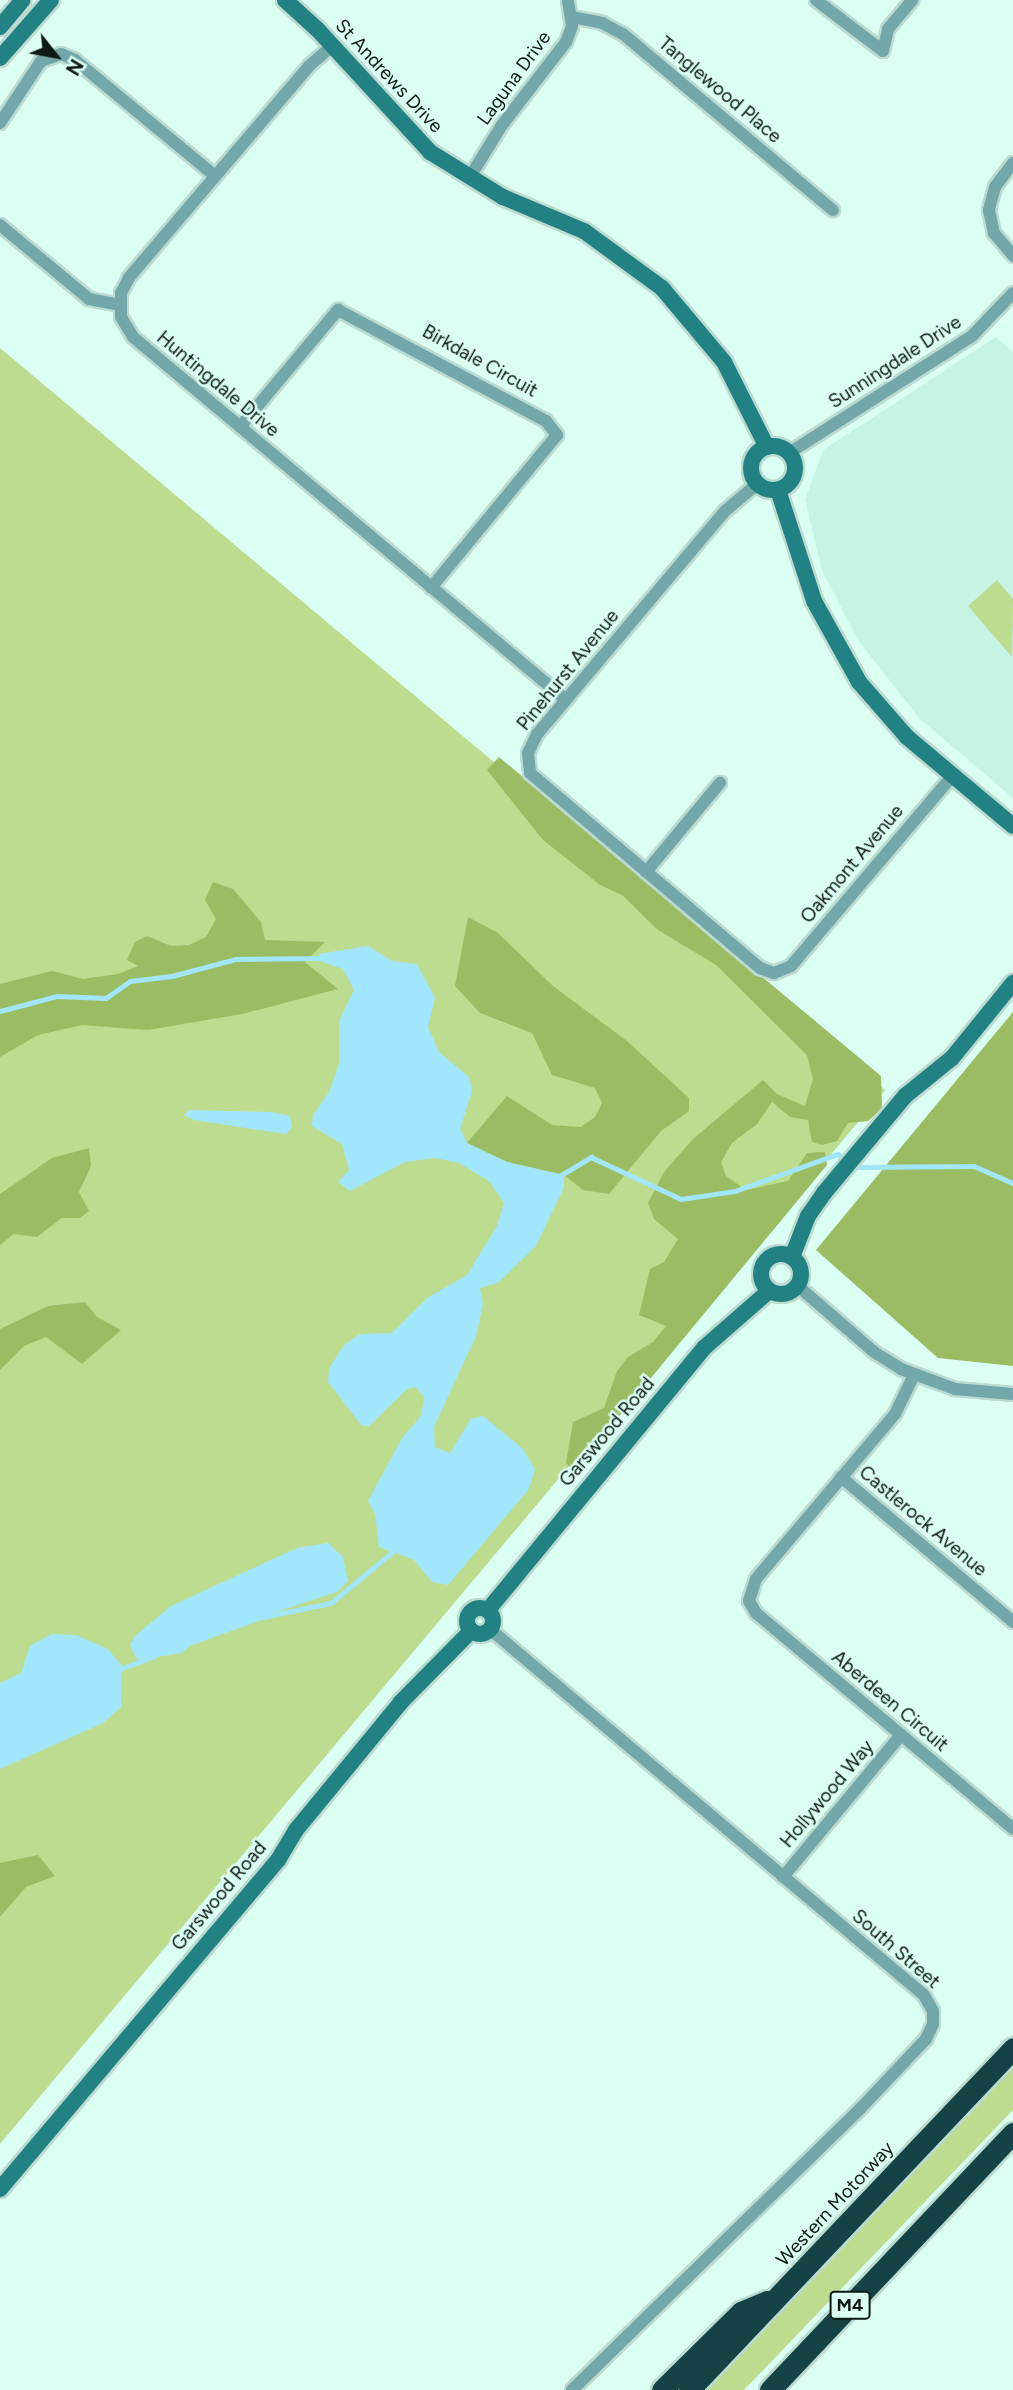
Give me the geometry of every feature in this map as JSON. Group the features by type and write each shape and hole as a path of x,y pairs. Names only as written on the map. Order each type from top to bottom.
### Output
{"highway":[{"name":"Western Motorway","path":"689,2390 1013,2049"},
{"name":"M4","path":"769,2390 1013,2133"},
{"path":"662,2390 741,2312 779,2296"}],"street":[{"path":"0,27 23,0"},
{"path":"0,58 51,0"},
{"name":"St Andrews Drive","path":"285,0 332,46 419,142 503,197 584,231 654,281 724,362 767,447"},
{"name":"Laguna Drive","path":"471,175 502,125 566,41 572,17 568,0"},
{"path":"817,0 883,51 888,29 912,0"},
{"name":"Tanglewood Place","path":"572,17 602,23 623,34 833,210"},
{"path":"0,225 89,299 119,305 130,278 310,65 332,46"},
{"path":"0,123 41,61 61,54 75,61 215,176"},
{"path":"1013,163 995,187 989,210 994,233 1013,256"},
{"name":"Sunningdale Drive","path":"789,453 972,336 1013,293"},
{"name":"Huntingdale Drive","path":"119,305 133,337 566,700"},
{"name":"Birkdale Circuit","path":"240,427 338,310 546,421 557,435 431,588"},
{"path":"767,447 789,453 794,472 789,483 778,490 757,484 751,472 752,460 767,447"},
{"name":"Pinehurst Avenue","path":"757,484 724,511 533,739 528,758 530,773 760,968 779,973"},
{"path":"778,490 804,579 840,653 882,711 952,776 1013,826"},
{"name":"Oakmont Avenue","path":"779,973 791,965 952,776"},
{"path":"646,872 720,783"},
{"path":"792,1257 808,1216 824,1193 905,1096 952,1058 1013,983"},
{"path":"780,1254 792,1257 801,1271 799,1287 784,1294 769,1291 761,1274 767,1259 780,1254"},
{"path":"799,1287 874,1352 914,1375 955,1389 1013,1394"},
{"name":"Garswood Road","path":"488,1610 705,1347 769,1291"},
{"name":"Aberdeen Circuit","path":"914,1375 902,1404 756,1579 744,1597 756,1613 1013,1829"},
{"name":"Castlerock Avenue","path":"841,1477 1013,1622"},
{"path":"488,1610 494,1620 491,1630 482,1635 471,1631 467,1622 470,1612 488,1610"},
{"name":"South Street","path":"491,1630 924,1995 933,2011 932,2030 861,2108 572,2390"},
{"name":"Garswood Road","path":"0,2189 278,1860 296,1830 401,1702 471,1631"},
{"name":"Hollywood Way","path":"783,1877 901,1735"}],"shaded area":[{"path":"996,337 1013,352 1013,798 920,719 857,639 822,570 805,500 823,450"}],"green space":[{"path":"0,348 885,1090 0,2144"},
{"path":"997,580 1013,599 1012,657 968,606"},
{"path":"499,757 881,1076 882,1109 868,1121 848,1123 837,1141 822,1145 812,1142 808,1120 790,1117 772,1102 757,1124 732,1143 721,1162 726,1176 746,1190 788,1181 807,1153 825,1152 827,1165 574,1471 566,1463 573,1422 604,1408 617,1371 628,1357 653,1342 666,1326 639,1315 650,1269 664,1262 678,1239 654,1219 648,1203 664,1172 693,1139 763,1080 777,1094 805,1106 813,1079 807,1055 716,965 658,930 622,895 600,885 543,840 487,770"},
{"path":"213,882 233,889 261,922 265,940 325,942 305,962 338,989 242,1014 148,1030 82,1025 38,1035 0,1057 0,984 52,971 83,979 118,974 138,966 127,960 135,942 147,936 171,946 189,945 206,937 216,919 205,900"},
{"path":"468,917 498,933 553,986 627,1041 689,1098 689,1111 661,1131 609,1194 583,1190 564,1175 507,1162 467,1143 507,1096 552,1125 581,1127 595,1117 602,1103 595,1088 552,1075 532,1033 480,1013 455,986"},
{"path":"1013,1012 1013,1366 938,1358 816,1250"},
{"path":"89,1148 91,1166 79,1192 89,1211 80,1218 62,1218 37,1237 14,1234 0,1245 0,1194 52,1158"},
{"path":"85,1302 97,1317 121,1330 82,1364 46,1337 24,1346 0,1370 0,1329 48,1306"},
{"path":"38,1855 55,1876 26,1887 0,1917 0,1863"},
{"path":"1013,2064 1013,2110 744,2390 703,2390"}],"water":[{"path":"368,946 392,961 417,964 435,998 428,1027 439,1052 469,1077 472,1091 460,1129 467,1143 507,1162 564,1175 564,1187 536,1246 498,1283 480,1288 483,1304 476,1336 434,1427 435,1447 450,1453 471,1419 483,1416 522,1448 535,1469 529,1489 448,1585 432,1582 414,1560 379,1547 375,1514 368,1501 402,1438 421,1416 424,1397 416,1387 407,1389 369,1426 362,1426 328,1382 329,1368 345,1344 360,1334 392,1333 427,1298 467,1275 497,1226 504,1203 489,1181 459,1163 435,1158 405,1162 350,1191 338,1182 349,1170 342,1144 312,1126 313,1115 329,1092 339,1064 339,1021 354,990 343,969 320,961 318,954"},
{"path":"190,1110 271,1112 290,1116 292,1128 286,1134 194,1120 184,1115"},
{"path":"328,1543 343,1557 348,1581 337,1592 200,1637 182,1653 137,1660 130,1645 135,1636 171,1606 297,1548"},
{"path":"52,1634 76,1635 108,1649 122,1666 121,1707 103,1723 0,1769 0,1683 21,1673 30,1646"}],"waterway":[{"path":"0,1011 57,996 106,998 130,981 172,976 236,959 325,958"},
{"path":"558,1177 591,1157 681,1199 735,1191 838,1154 856,1167 974,1166 1013,1183"},
{"path":"192,1642 258,1618 331,1603 396,1549"},
{"path":"117,1670 155,1656"}]}
